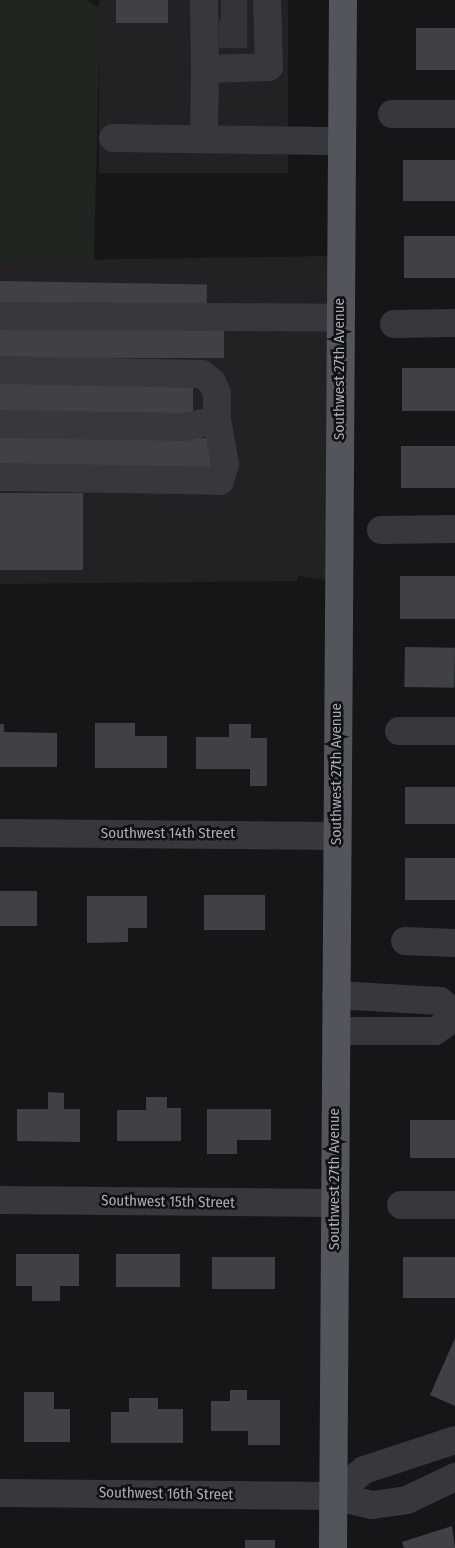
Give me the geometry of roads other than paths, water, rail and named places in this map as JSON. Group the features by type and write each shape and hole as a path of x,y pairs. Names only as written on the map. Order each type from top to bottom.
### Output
{"main road":[{"name":"Southwest 27th Avenue","path":"333,1548 336,836 343,0"}],"street":[{"path":"204,139 205,69 235,17 269,67 205,69"},
{"path":"392,114 455,114"},
{"path":"113,138 342,141"},
{"path":"0,316 340,318"},
{"path":"394,324 455,324"},
{"path":"0,370 202,374 217,394 217,420 225,464 220,481 0,477"},
{"path":"0,424 185,427 217,420"},
{"path":"381,530 455,529"},
{"path":"399,731 455,730"},
{"name":"Southwest 14th Street","path":"0,833 336,836"},
{"path":"405,941 455,943"},
{"path":"336,994 440,1001 455,1016 434,1031 336,1031"},
{"name":"Southwest 15th Street","path":"0,1200 335,1203"},
{"path":"401,1206 455,1205"},
{"path":"333,1496 364,1470 455,1440"},
{"path":"417,1451 444,1482"},
{"name":"Southwest 16th Street","path":"0,1493 333,1496 372,1505 407,1500 444,1482"}],"tunnel":[{"path":"221,9 247,9"},
{"path":"219,34 247,34"}]}
